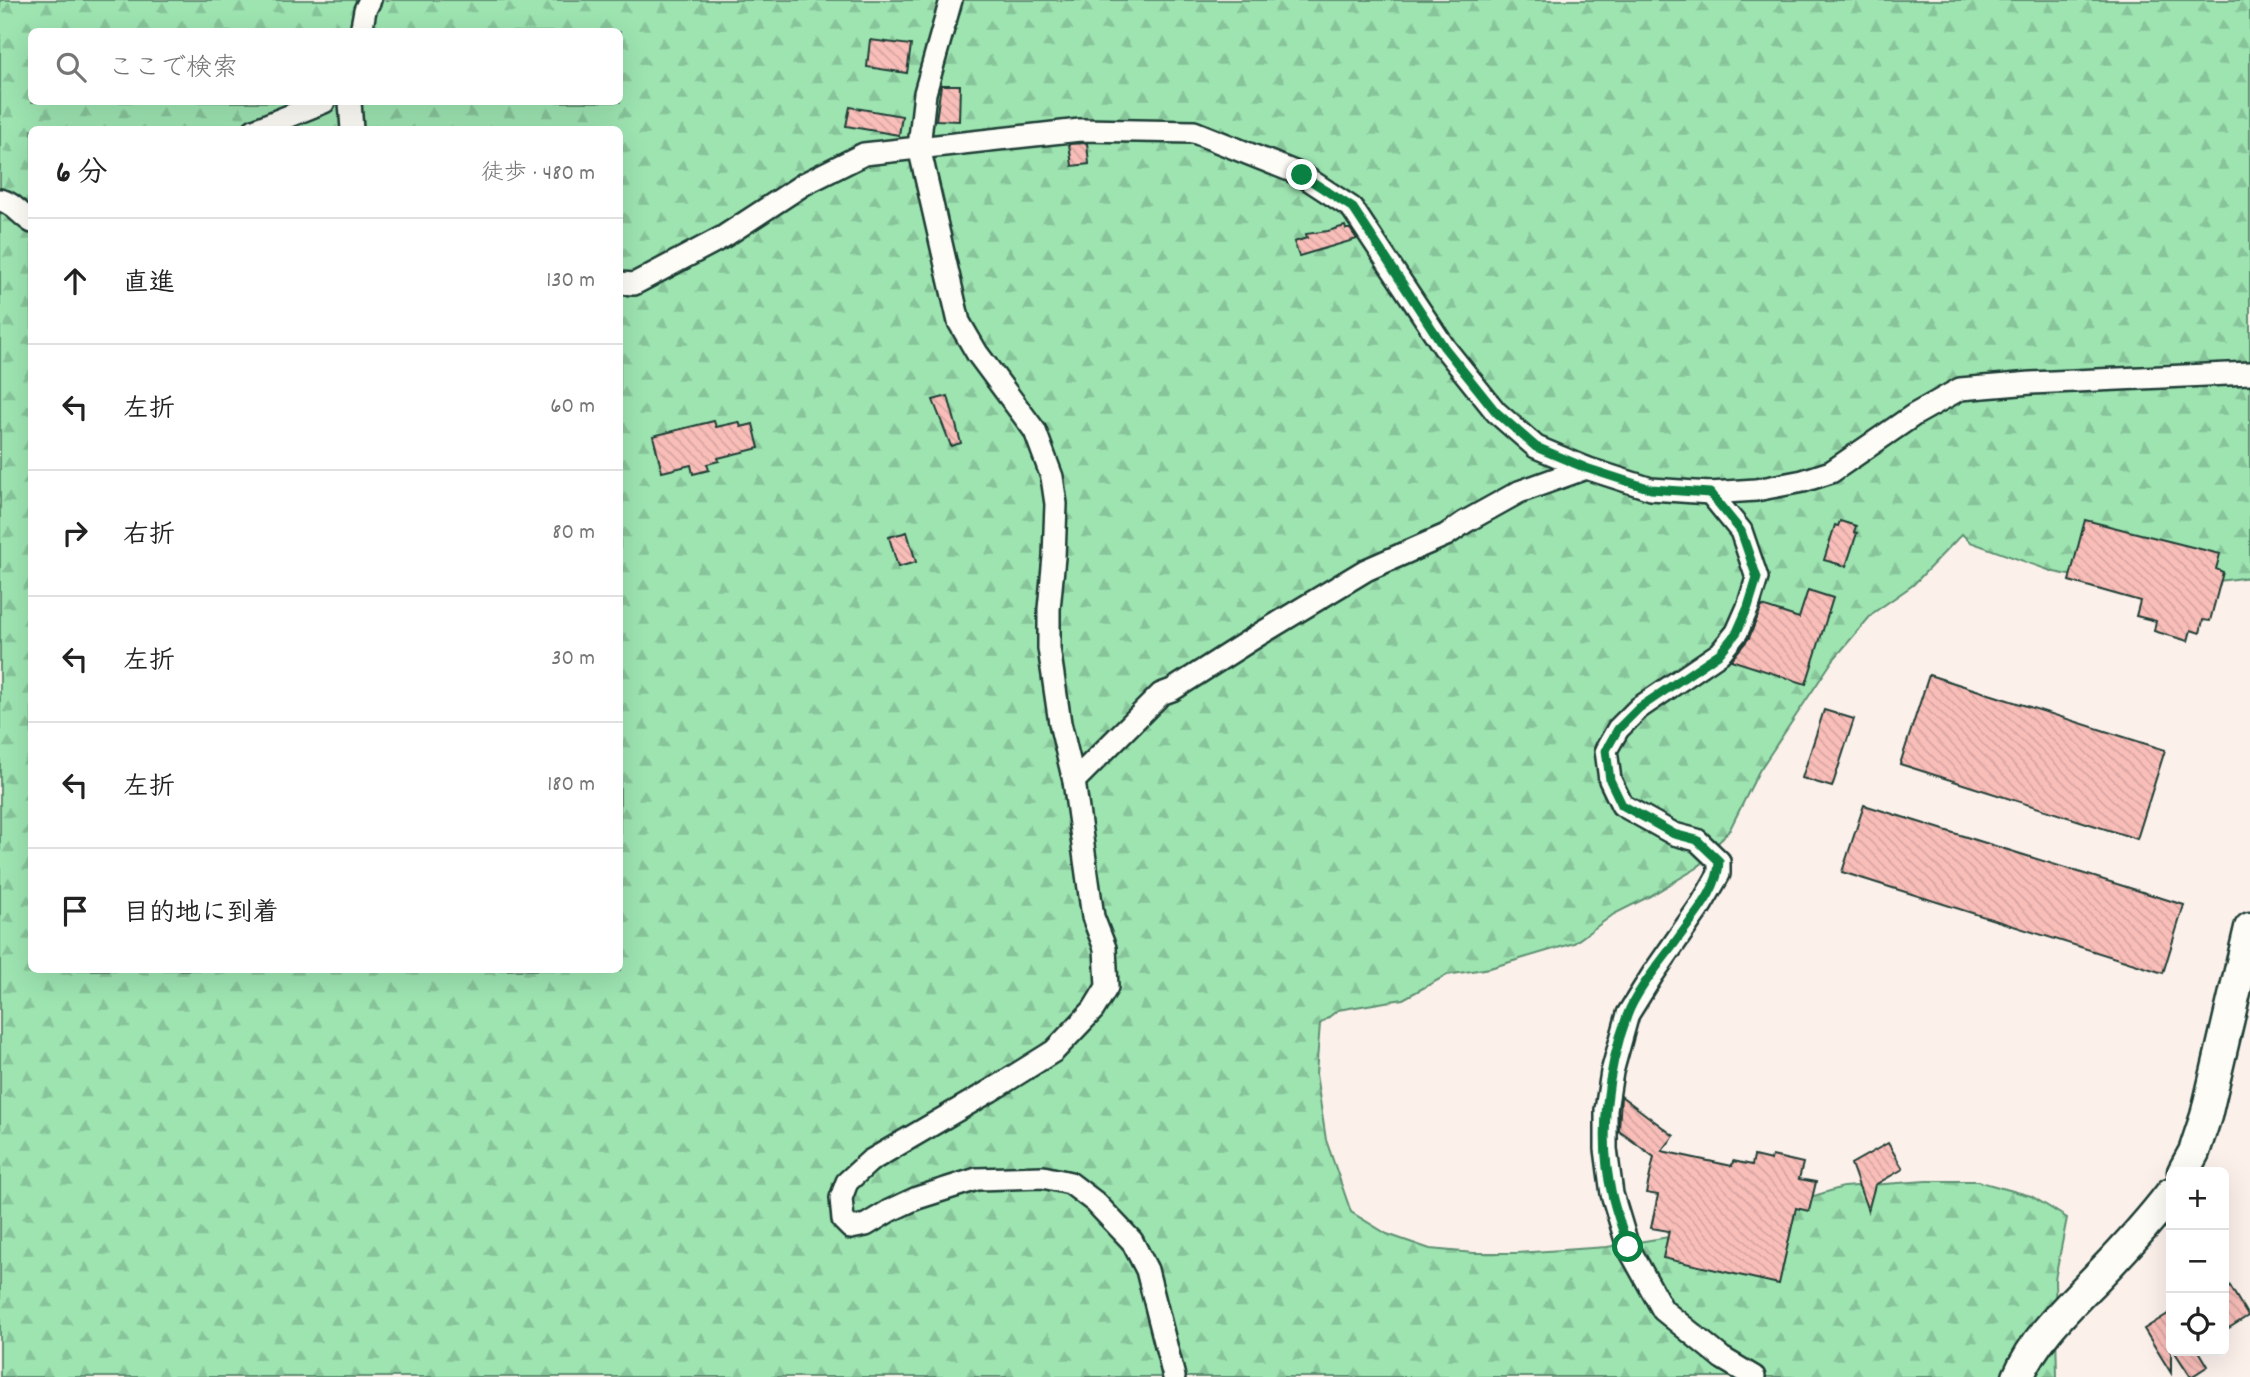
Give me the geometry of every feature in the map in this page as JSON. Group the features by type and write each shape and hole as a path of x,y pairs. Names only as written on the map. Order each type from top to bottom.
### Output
{"main road":[{"path":"2186,1167 2194,1152 2206,1115 2250,928"},
{"path":"2018,1377 2046,1333 2070,1304 2145,1227 2166,1200"}],"street":[{"path":"362,28 370,0"},
{"path":"951,0 925,93 919,147 960,322 977,353 1035,430 1052,477 1056,504 1049,648 1060,723 1074,781 1093,917 1105,948 1107,987 1093,1010 1054,1051 870,1161 847,1182 841,1198 843,1220 851,1228 866,1224 917,1198 977,1179 1043,1177 1070,1183 1095,1202 1132,1241 1147,1270 1174,1377"},
{"path":"264,126 316,105"},
{"path":"350,105 352,126"},
{"path":"623,283 634,284 723,237 804,184 864,154 1080,130 1194,132 1302,175 1353,208 1444,347 1496,412 1536,447 1586,468 1651,489 1710,493 1756,490 1803,481 1831,472 1914,415 1960,389 2250,373"},
{"path":"0,200 8,201 28,219"},
{"path":"1074,781 1161,694 1172,690 1366,570 1446,536 1465,522 1519,492 1586,468"},
{"path":"1710,493 1741,531 1757,578 1748,607 1737,632 1720,653 1639,708 1618,729 1606,750 1610,780 1622,805 1674,834 1697,840 1719,861 1719,874 1628,1014 1612,1072 1606,1110 1606,1149 1612,1194 1628,1247 1663,1310 1721,1358 1754,1377"}],"green space":[{"path":"0,0 2250,0 2250,577 2145,590 2054,572 1970,542 1962,534 1913,585 1873,613 1833,660 1759,771 1730,829 1697,868 1614,914 1574,943 1490,968 1447,975 1403,999 1338,1010 1320,1024 1316,1074 1326,1140 1351,1212 1387,1234 1430,1249 1474,1253 1607,1247 1694,1233 1843,1187 1926,1181 1977,1181 2031,1196 2067,1218 2055,1279 2057,1377 0,1377"}],"building":[{"path":"870,40 911,45 907,73 867,67"},
{"path":"941,85 960,85 959,121 936,120"},
{"path":"850,107 902,116 899,135 846,126"},
{"path":"1087,143 1089,164 1072,166 1069,144"},
{"path":"1345,226 1357,239 1299,256 1294,242 1307,238 1306,234"},
{"path":"948,396 961,443 951,446 933,400"},
{"path":"714,421 716,427 739,422 741,427 753,424 759,448 718,458 719,461 707,464 709,470 693,474 691,465 662,472 653,436"},
{"path":"2085,520 2220,554 2216,569 2223,572 2210,621 2203,620 2200,633 2191,630 2188,641 2154,631 2156,621 2136,616 2140,601 2069,581"},
{"path":"1840,521 1856,526 1854,532 1857,533 1846,566 1824,560 1835,525 1838,526"},
{"path":"907,532 916,562 898,567 889,537"},
{"path":"1808,590 1833,598 1806,684 1731,660 1749,638 1762,606 1799,618"},
{"path":"1929,675 2165,750 2137,839 1900,764"},
{"path":"1824,710 1854,719 1832,787 1802,778"},
{"path":"1864,805 2184,905 2163,973 1842,872"},
{"path":"1621,1096 1674,1136 1662,1151 1732,1166 1733,1161 1752,1165 1754,1156 1771,1160 1772,1156 1803,1163 1799,1179 1816,1182 1809,1211 1796,1208 1779,1284 1663,1258 1669,1231 1651,1228 1658,1195 1646,1193 1654,1157 1619,1131"},
{"path":"1888,1143 1903,1169 1875,1185 1868,1211 1851,1164"},
{"path":"2229,1284 2248,1316 2229,1328"},
{"path":"2166,1315 2166,1356 2171,1356 2171,1373 2144,1329"},
{"path":"2177,1356 2202,1356 2208,1366 2191,1377"}],"route":[{"path":"1302,175 1353,208 1444,347 1496,412 1536,447 1586,468 1651,489 1710,493 1741,531 1757,578 1737,632 1720,653 1639,708 1618,729 1606,750 1610,780 1622,805 1674,834 1697,840 1719,861 1719,874 1701,905 1628,1014 1612,1072 1606,1110 1606,1149 1612,1194 1628,1247"}]}
